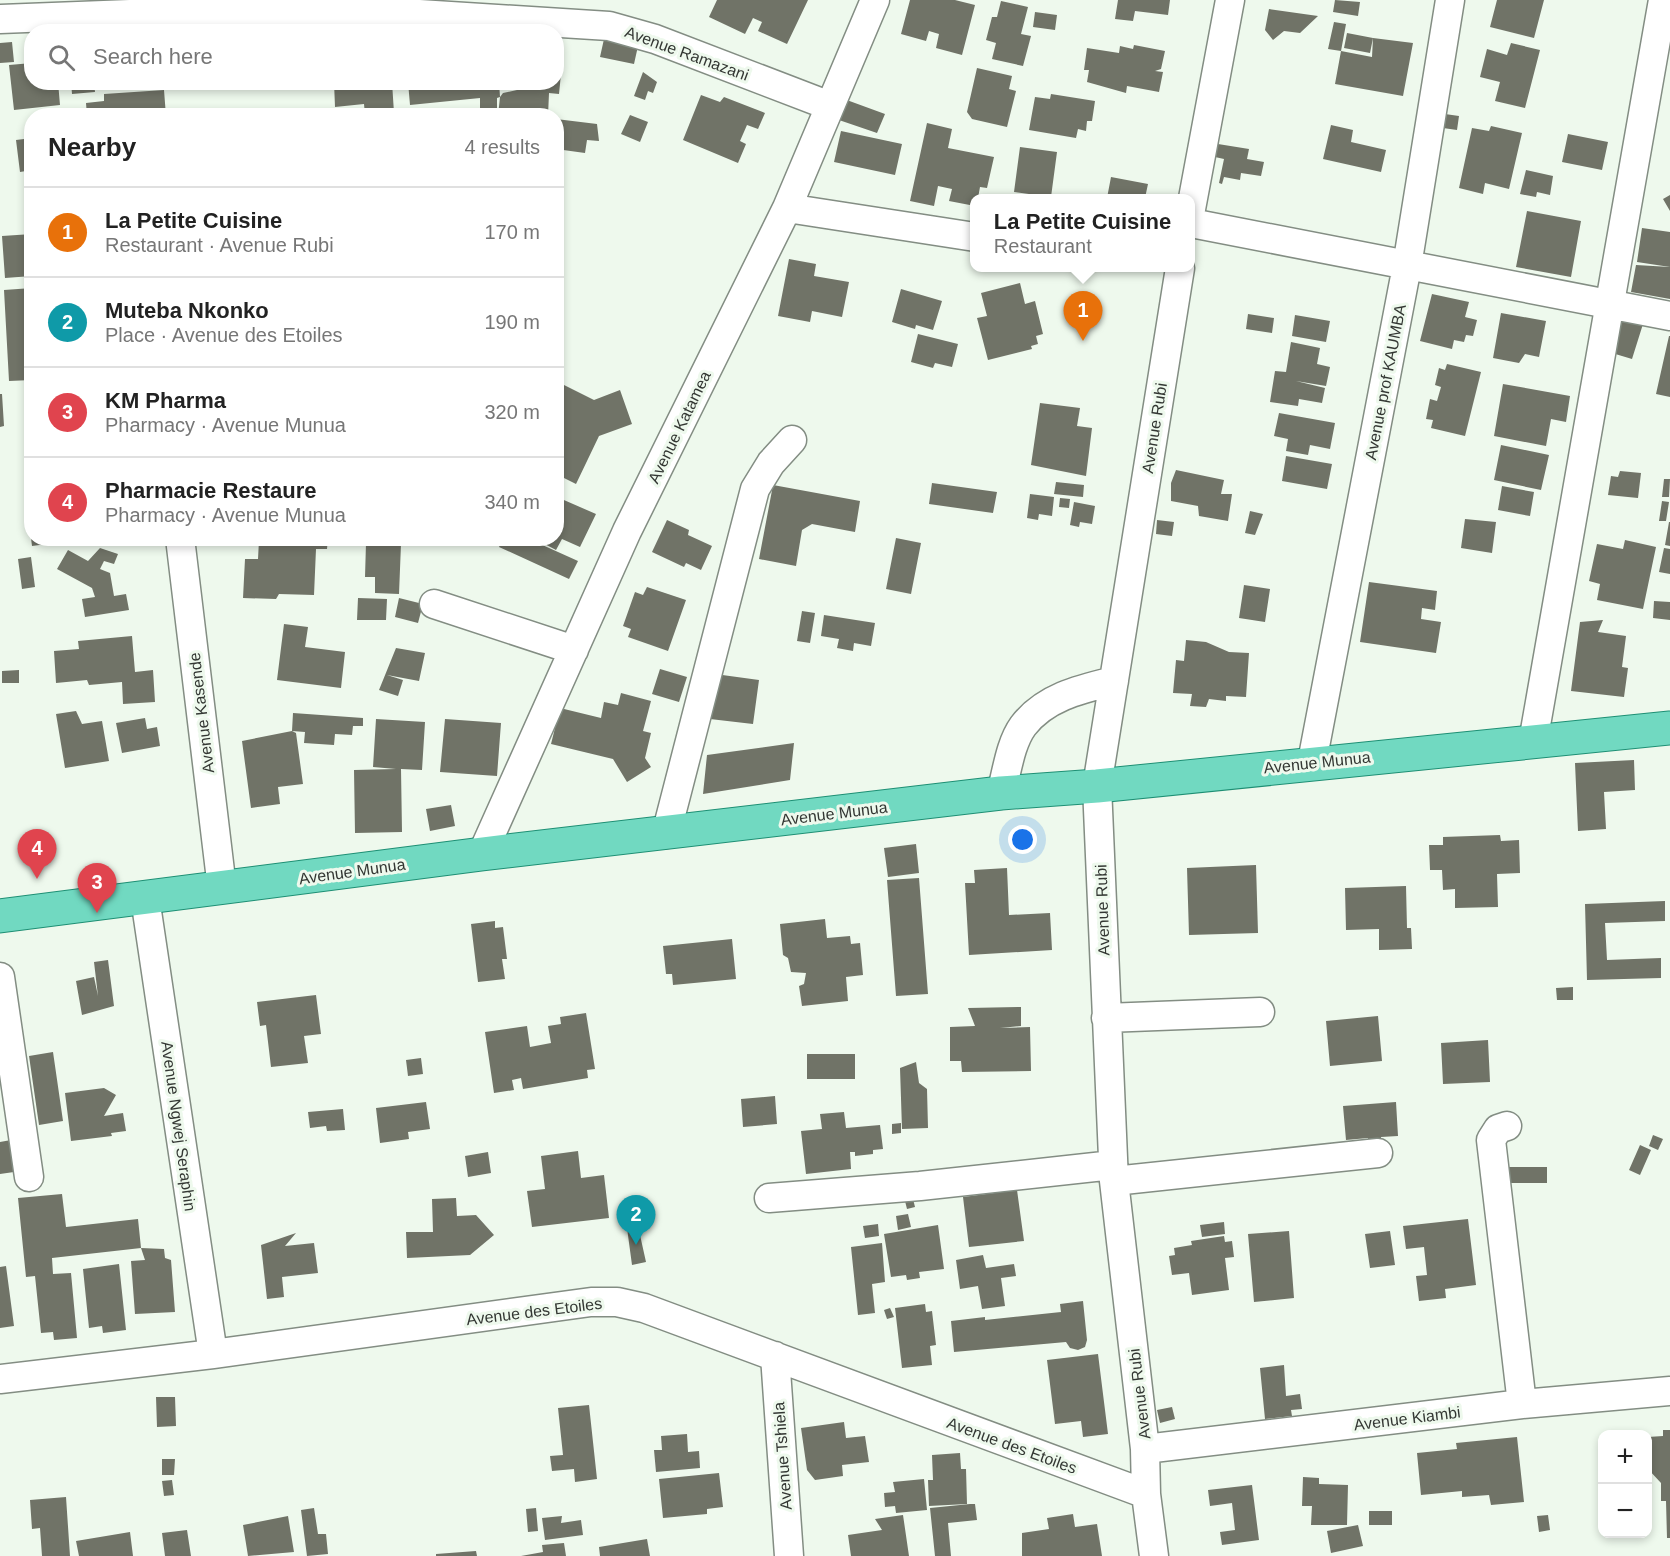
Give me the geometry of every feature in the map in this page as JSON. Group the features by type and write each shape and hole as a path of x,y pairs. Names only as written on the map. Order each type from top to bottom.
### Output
{"main road":[{"name":"Avenue Munua","path":"0,916 483,854 1001,793 1097,786 1312,762 1670,728"}],"street":[{"name":"Avenue Katamea","path":"483,854 627,531 787,207 875,0"},
{"path":"1194,194 1230,0"},
{"name":"Avenue prof KAUMBA","path":"1312,762 1407,266 1450,0"},
{"path":"1533,742 1663,0"},
{"name":"Avenue Ramazani","path":"0,19 129,7 419,14 609,26 655,39 830,106"},
{"path":"787,207 970,236"},
{"path":"1195,224 1670,316"},
{"name":"Avenue Rubi","path":"1154,1556 1146,1494 1145,1449 1113,1173 1097,786 1176,272"},
{"path":"666,834 755,489 771,463 792,440"},
{"name":"Avenue Kasende","path":"181,546 222,888"},
{"path":"434,604 574,650"},
{"path":"1001,793 1016,741 1024,725 1060,696 1114,681"},
{"name":"Avenue Ngwej Seraphin","path":"145,898 213,1353"},
{"path":"0,977 29,1177"},
{"path":"1106,1018 1260,1012"},
{"path":"1506,1126 1498,1129 1491,1140 1522,1404"},
{"path":"769,1198 1378,1153"},
{"name":"Avenue des Etoiles","path":"0,1379 591,1302 617,1302 644,1308 1146,1494"},
{"name":"Avenue Tshiela","path":"775,1356 789,1556"},
{"name":"Avenue Kiambi","path":"1145,1449 1522,1404 1670,1392"}],"building":[{"path":"717,0 808,0 787,44 758,31 762,22 753,18 745,34 709,17"},
{"path":"910,0 955,0 975,5 962,55 936,48 939,34 929,31 926,41 901,34"},
{"path":"1118,0 1170,0 1168,15 1135,11 1133,21 1115,19"},
{"path":"1335,0 1360,2 1358,16 1333,12"},
{"path":"1497,0 1544,0 1534,38 1490,27"},
{"path":"1001,1 1028,7 1021,34 1031,36 1023,66 992,59 996,43 986,40 992,17 997,17"},
{"path":"1269,9 1318,16 1300,33 1284,31 1273,40 1265,30"},
{"path":"1035,12 1057,15 1055,30 1033,27"},
{"path":"1334,22 1346,24 1341,51 1328,49"},
{"path":"1347,33 1373,38 1370,53 1344,48"},
{"path":"1373,38 1413,43 1403,96 1335,84 1341,51 1372,57"},
{"path":"604,39 638,46 634,64 600,57"},
{"path":"12,42 14,62 0,63 0,43"},
{"path":"1511,43 1540,50 1525,108 1495,101 1500,82 1480,77 1487,49 1507,55"},
{"path":"1134,45 1165,51 1161,69 1155,71 1163,72 1159,92 1127,86 1126,93 1087,82 1089,70 1084,70 1087,48 1119,53 1120,46 1133,49"},
{"path":"24,64 24,90 59,90 60,105 14,110 9,65"},
{"path":"977,68 1012,76 1009,89 1016,91 1007,127 972,119 967,112"},
{"path":"643,72 657,82 653,93 648,91 645,100 634,96"},
{"path":"72,90 95,90 95,92 72,94"},
{"path":"164,90 165,108 86,108 86,103 104,101 104,94"},
{"path":"334,90 393,90 394,108 364,108 364,104 335,107"},
{"path":"409,90 500,90 497,108 480,108 480,98 410,105"},
{"path":"517,90 559,90 559,94 549,93 548,108 499,108 500,97 503,93"},
{"path":"1051,94 1095,101 1092,121 1087,121 1086,131 1078,129 1076,138 1029,130 1035,97 1050,99"},
{"path":"701,95 720,102 724,97 765,113 758,129 747,125 740,141 746,144 738,163 683,140"},
{"path":"844,99 885,114 877,133 836,119"},
{"path":"1445,114 1459,116 1457,130 1443,128"},
{"path":"630,115 648,122 640,142 621,134"},
{"path":"564,120 597,124 599,141 587,140 585,153 564,150"},
{"path":"927,123 952,129 948,148 994,157 987,188 980,187 979,194 970,194 970,205 949,201 952,189 938,186 934,206 910,201"},
{"path":"1331,125 1353,130 1351,142 1386,150 1381,172 1323,159"},
{"path":"1491,126 1522,133 1509,189 1485,183 1483,194 1459,188 1472,128 1489,131"},
{"path":"841,131 902,144 895,175 834,162"},
{"path":"1568,134 1608,142 1602,170 1562,162"},
{"path":"24,139 24,171 20,172 16,140"},
{"path":"1218,144 1249,149 1247,159 1264,162 1261,176 1241,173 1240,180 1224,177 1222,184 1219,183 1224,159 1215,157"},
{"path":"1020,147 1057,152 1051,194 1014,192"},
{"path":"1526,170 1553,176 1550,195 1537,192 1536,197 1520,194"},
{"path":"1111,177 1148,184 1146,194 1108,194"},
{"path":"1670,195 1670,211 1663,199"},
{"path":"1527,211 1581,221 1571,277 1516,267"},
{"path":"1642,228 1670,232 1670,267 1637,262"},
{"path":"24,235 24,277 5,278 2,236"},
{"path":"789,259 816,264 814,276 849,282 842,317 812,311 810,322 778,316"},
{"path":"1636,265 1670,267 1670,299 1631,292"},
{"path":"1020,283 1025,304 1035,301 1043,334 1036,336 1038,344 1031,346 1032,349 988,360 977,318 987,316 981,293"},
{"path":"24,289 24,380 9,381 4,290"},
{"path":"901,289 942,301 933,330 916,325 915,329 892,322"},
{"path":"1432,294 1469,302 1465,317 1477,320 1473,336 1466,335 1464,342 1454,340 1452,349 1420,341"},
{"path":"1501,313 1546,321 1539,357 1525,354 1519,363 1493,358"},
{"path":"1248,314 1274,318 1272,333 1246,329"},
{"path":"1295,315 1330,321 1326,342 1292,336"},
{"path":"1623,319 1643,324 1632,359 1612,353"},
{"path":"918,334 958,344 952,367 935,363 933,368 911,362"},
{"path":"1670,336 1670,397 1656,394"},
{"path":"1291,342 1320,348 1317,364 1330,367 1326,386 1296,381 1325,388 1322,403 1299,399 1298,406 1270,402 1275,371 1286,372"},
{"path":"1447,364 1481,372 1465,436 1431,428 1433,420 1426,419 1430,399 1437,401 1441,387 1435,385 1439,368 1445,370"},
{"path":"1503,384 1570,396 1566,422 1551,419 1546,446 1494,436"},
{"path":"564,385 594,400 620,390 632,424 599,436 576,484 564,478"},
{"path":"0,394 2,394 4,426 0,427"},
{"path":"1040,403 1080,408 1077,426 1092,428 1086,476 1031,465"},
{"path":"1279,413 1335,423 1330,449 1310,445 1308,455 1286,451 1288,439 1274,436"},
{"path":"1501,445 1549,455 1541,490 1494,480"},
{"path":"1286,456 1332,464 1327,489 1282,481"},
{"path":"1176,470 1224,480 1221,494 1232,494 1228,521 1199,516 1198,506 1171,501 1171,483"},
{"path":"1620,471 1641,473 1638,498 1608,495 1611,476 1618,477"},
{"path":"1664,479 1670,479 1669,497 1662,497"},
{"path":"1056,482 1084,485 1083,497 1054,494"},
{"path":"932,483 997,492 993,513 929,504"},
{"path":"773,485 860,501 855,532 812,524 802,530 796,566 759,559"},
{"path":"1502,486 1534,492 1530,516 1498,510"},
{"path":"1030,494 1054,497 1052,516 1039,514 1038,520 1027,518"},
{"path":"1060,498 1070,499 1069,508 1059,507"},
{"path":"564,500 596,514 580,547 564,540"},
{"path":"1662,501 1669,502 1666,521 1659,521"},
{"path":"1074,502 1095,506 1092,524 1080,522 1079,527 1070,525"},
{"path":"1250,511 1263,514 1255,535 1245,533"},
{"path":"1465,519 1496,522 1492,553 1461,548"},
{"path":"667,520 689,530 688,535 712,546 701,570 686,563 684,567 652,552"},
{"path":"1157,520 1174,522 1172,536 1156,534"},
{"path":"1670,522 1670,546 1665,545"},
{"path":"896,538 921,543 911,594 886,589"},
{"path":"1625,540 1656,547 1643,609 1597,600 1600,584 1589,581 1597,544 1623,549"},
{"path":"259,546 327,546 327,549 316,549 314,595 279,594 276,599 243,598 245,559 258,559"},
{"path":"366,546 401,546 399,594 375,593 375,577 365,577"},
{"path":"545,546 578,561 569,579 499,547"},
{"path":"100,548 118,554 114,564 104,561 100,569 110,573 114,596 126,594 129,610 85,617 82,599 95,597 92,588 57,569 68,550 88,561"},
{"path":"1664,548 1670,549 1670,574 1659,572"},
{"path":"31,557 35,587 22,589 18,559"},
{"path":"1369,582 1437,591 1435,610 1422,608 1421,619 1441,622 1436,653 1360,642"},
{"path":"1244,585 1270,589 1265,622 1239,618"},
{"path":"647,587 686,600 668,651 628,637 631,629 623,626 635,592 643,595"},
{"path":"358,598 387,599 386,620 357,620"},
{"path":"399,598 423,604 418,623 395,617"},
{"path":"1654,601 1670,602 1670,620 1653,618"},
{"path":"802,611 815,613 810,643 797,641"},
{"path":"824,615 875,623 871,646 854,643 853,651 837,648 839,639 821,636"},
{"path":"1603,620 1598,632 1626,636 1622,667 1628,668 1624,697 1571,691 1580,622"},
{"path":"284,624 308,627 305,647 345,652 341,688 277,680"},
{"path":"132,636 135,672 153,670 155,702 123,704 122,682 89,685 87,680 56,683 54,651 79,649 78,641"},
{"path":"1186,640 1206,642 1229,652 1249,653 1246,697 1226,696 1226,701 1209,699 1206,707 1190,706 1192,694 1173,693 1176,660 1184,661"},
{"path":"396,648 425,653 419,681 387,675 403,680 398,696 379,690"},
{"path":"660,669 687,677 679,702 652,694"},
{"path":"19,670 19,683 2,683 2,671"},
{"path":"715,674 759,680 753,724 710,719"},
{"path":"621,693 651,701 643,731 651,733 645,758 651,767 627,782 613,759 551,744 560,708 601,718 604,702 618,705"},
{"path":"76,711 82,724 102,721 109,761 65,768 56,714"},
{"path":"293,713 363,718 363,726 353,726 352,735 335,734 334,745 304,743 305,732 292,731"},
{"path":"145,718 147,729 157,727 160,746 122,753 116,723"},
{"path":"376,719 425,722 422,770 401,769 402,832 355,833 354,770 396,769 373,767"},
{"path":"445,719 501,723 497,776 440,772"},
{"path":"292,731 296,733 303,784 278,787 280,804 251,808 242,741"},
{"path":"794,743 790,780 703,794 707,755"},
{"path":"1634,760 1635,790 1604,792 1606,829 1578,831 1575,763"},
{"path":"451,805 455,826 430,831 426,809"},
{"path":"1500,835 1501,841 1519,840 1520,873 1497,874 1498,907 1455,908 1455,889 1443,890 1442,870 1430,870 1429,845 1443,845 1443,837"},
{"path":"916,844 919,873 888,877 884,848"},
{"path":"1256,865 1258,933 1189,935 1187,868"},
{"path":"1007,868 1009,915 1050,913 1052,950 969,955 965,883 975,883 974,870"},
{"path":"919,878 928,994 896,996 887,880"},
{"path":"1406,886 1407,928 1411,928 1412,949 1379,950 1379,929 1346,930 1345,888"},
{"path":"1665,901 1665,921 1605,923 1607,960 1661,958 1661,978 1587,980 1585,904"},
{"path":"825,919 827,938 850,936 851,944 860,943 863,975 846,977 848,1001 802,1006 799,986 804,984 806,973 791,972 788,958 783,955 780,924"},
{"path":"495,921 495,928 503,927 507,959 502,959 505,979 478,982 471,924"},
{"path":"732,939 736,979 673,985 672,974 666,974 663,946"},
{"path":"108,960 114,1006 82,1015 76,981 94,977 98,996 94,962"},
{"path":"1573,987 1573,1000 1557,1000 1556,988"},
{"path":"316,995 321,1034 304,1036 308,1063 271,1067 266,1025 260,1026 257,1002"},
{"path":"1021,1007 1021,1026 1000,1028 1030,1027 1031,1071 962,1072 961,1061 950,1061 950,1027 975,1026 968,1008"},
{"path":"586,1013 595,1069 587,1070 588,1078 523,1089 521,1078 512,1080 514,1090 494,1093 485,1032 527,1026 530,1047 551,1043 548,1026 561,1024 560,1017"},
{"path":"1378,1016 1382,1061 1330,1066 1326,1021"},
{"path":"1488,1040 1490,1082 1443,1084 1441,1043"},
{"path":"53,1052 63,1121 39,1125 29,1056"},
{"path":"807,1054 855,1054 855,1079 807,1079"},
{"path":"421,1058 423,1074 408,1076 406,1060"},
{"path":"916,1062 919,1083 927,1089 928,1128 902,1129 900,1068"},
{"path":"104,1088 116,1095 104,1116 123,1113 126,1131 111,1133 112,1136 71,1141 65,1093"},
{"path":"775,1096 777,1124 743,1127 741,1099"},
{"path":"426,1102 430,1129 408,1132 409,1139 380,1143 376,1108"},
{"path":"1396,1102 1398,1136 1381,1137 1381,1141 1368,1142 1368,1138 1346,1140 1343,1106"},
{"path":"343,1109 345,1130 327,1131 326,1126 310,1128 308,1112"},
{"path":"844,1112 846,1128 880,1125 883,1149 873,1150 873,1154 855,1156 855,1152 850,1152 851,1169 806,1174 801,1131 822,1129 820,1114"},
{"path":"901,1123 901,1133 892,1134 892,1124"},
{"path":"1653,1135 1663,1139 1658,1150 1649,1146"},
{"path":"11,1140 14,1172 0,1174 0,1142"},
{"path":"1640,1145 1651,1150 1640,1175 1629,1170"},
{"path":"578,1151 581,1178 604,1175 609,1218 532,1227 527,1191 545,1189 541,1156"},
{"path":"488,1152 491,1173 468,1177 465,1156"},
{"path":"1509,1167 1547,1167 1547,1183 1509,1183"},
{"path":"1017,1190 1024,1241 969,1247 963,1197"},
{"path":"62,1194 66,1227 138,1219 141,1248 52,1258 53,1274 71,1273 77,1338 54,1340 53,1332 41,1333 35,1276 26,1277 18,1198"},
{"path":"456,1198 457,1216 476,1215 494,1235 470,1255 407,1258 406,1232 433,1232 432,1199"},
{"path":"913,1199 915,1207 907,1209 905,1201"},
{"path":"908,1214 911,1227 898,1230 896,1216"},
{"path":"1468,1219 1476,1285 1445,1289 1446,1298 1419,1301 1416,1276 1427,1275 1424,1247 1406,1249 1403,1226"},
{"path":"1224,1222 1225,1234 1202,1237 1200,1225"},
{"path":"878,1224 879,1236 865,1238 863,1226"},
{"path":"938,1225 944,1269 919,1272 920,1278 907,1280 906,1275 891,1277 884,1234"},
{"path":"638,1226 646,1262 632,1265 627,1228"},
{"path":"1289,1231 1294,1298 1254,1302 1248,1234"},
{"path":"1390,1231 1395,1265 1370,1268 1365,1234"},
{"path":"296,1233 285,1246 314,1243 318,1273 282,1277 284,1297 267,1299 261,1245"},
{"path":"1224,1236 1225,1242 1232,1241 1234,1257 1225,1258 1229,1290 1192,1295 1189,1273 1172,1275 1169,1256 1175,1255 1174,1248 1192,1245 1191,1241"},
{"path":"882,1243 885,1282 872,1284 875,1313 858,1315 851,1247"},
{"path":"141,1248 164,1249 165,1258 171,1260 175,1312 135,1314 131,1261 145,1260"},
{"path":"983,1255 986,1268 1014,1264 1016,1276 1001,1278 1005,1306 982,1309 978,1286 960,1289 956,1260"},
{"path":"119,1264 126,1330 103,1333 102,1326 89,1328 83,1269"},
{"path":"6,1266 14,1326 0,1328 0,1267"},
{"path":"1083,1301 1087,1340 1085,1347 1078,1350 1070,1348 1066,1342 954,1352 951,1321 1061,1312 1060,1304"},
{"path":"925,1304 926,1312 932,1311 936,1345 930,1346 932,1365 902,1368 895,1308"},
{"path":"890,1308 894,1317 887,1319 884,1310"},
{"path":"1098,1354 1108,1434 1083,1437 1081,1421 1055,1424 1047,1360"},
{"path":"1284,1365 1286,1396 1300,1394 1302,1409 1291,1410 1292,1416 1265,1419 1260,1368"},
{"path":"156,1397 175,1397 176,1426 157,1427"},
{"path":"589,1405 597,1479 575,1482 574,1469 552,1471 550,1456 563,1455 558,1408"},
{"path":"1172,1407 1175,1419 1160,1423 1157,1410"},
{"path":"844,1422 846,1438 865,1436 869,1462 842,1465 843,1476 815,1480 807,1470 801,1428"},
{"path":"1663,1430 1670,1430 1670,1538 1667,1538 1666,1501 1661,1501 1661,1483 1652,1473 1652,1437 1663,1436"},
{"path":"687,1434 688,1452 699,1451 700,1468 656,1472 654,1450 662,1450 661,1436"},
{"path":"1517,1437 1524,1502 1491,1505 1489,1495 1462,1497 1462,1491 1421,1495 1417,1453 1457,1449 1456,1443"},
{"path":"960,1453 961,1469 966,1469 967,1504 929,1506 928,1480 933,1480 932,1455"},
{"path":"162,1459 175,1459 174,1475 162,1475"},
{"path":"719,1473 723,1507 707,1509 707,1514 663,1518 659,1479"},
{"path":"1303,1477 1319,1478 1319,1484 1348,1485 1347,1525 1311,1525 1312,1506 1302,1506"},
{"path":"924,1479 927,1510 896,1513 895,1506 885,1507 884,1493 895,1492 893,1482"},
{"path":"172,1480 174,1495 164,1496 162,1481"},
{"path":"1252,1485 1259,1540 1222,1545 1220,1532 1235,1530 1232,1503 1210,1506 1208,1490"},
{"path":"66,1497 70,1556 42,1556 40,1528 32,1529 30,1500"},
{"path":"975,1504 977,1520 948,1523 951,1556 935,1556 930,1508"},
{"path":"314,1508 318,1534 326,1534 328,1554 307,1556 301,1510"},
{"path":"536,1508 538,1531 528,1532 526,1509"},
{"path":"1369,1511 1392,1511 1392,1525 1369,1525"},
{"path":"1073,1514 1075,1527 1097,1524 1102,1556 1022,1556 1022,1533 1049,1529 1047,1518"},
{"path":"903,1515 909,1556 851,1556 848,1535 882,1530 875,1519"},
{"path":"1548,1515 1550,1530 1539,1532 1537,1516"},
{"path":"288,1516 294,1552 248,1556 243,1525"},
{"path":"562,1516 561,1523 581,1520 583,1535 545,1540 542,1518"},
{"path":"1358,1525 1363,1546 1331,1553 1327,1531"},
{"path":"187,1530 191,1556 165,1556 162,1533"},
{"path":"130,1532 133,1556 79,1556 76,1541"},
{"path":"647,1539 650,1556 600,1556 599,1547"},
{"path":"564,1543 566,1556 521,1556 543,1552 542,1545"},
{"path":"476,1551 477,1556 436,1556 436,1554"}],"place":[{"name":"La Petite Cuisine","path":"1083,341"},
{"name":"Pharmacie Restaure","path":"37,879"},
{"name":"KM Pharma","path":"97,913"},
{"name":"Muteba Nkonko","path":"636,1245"}]}
